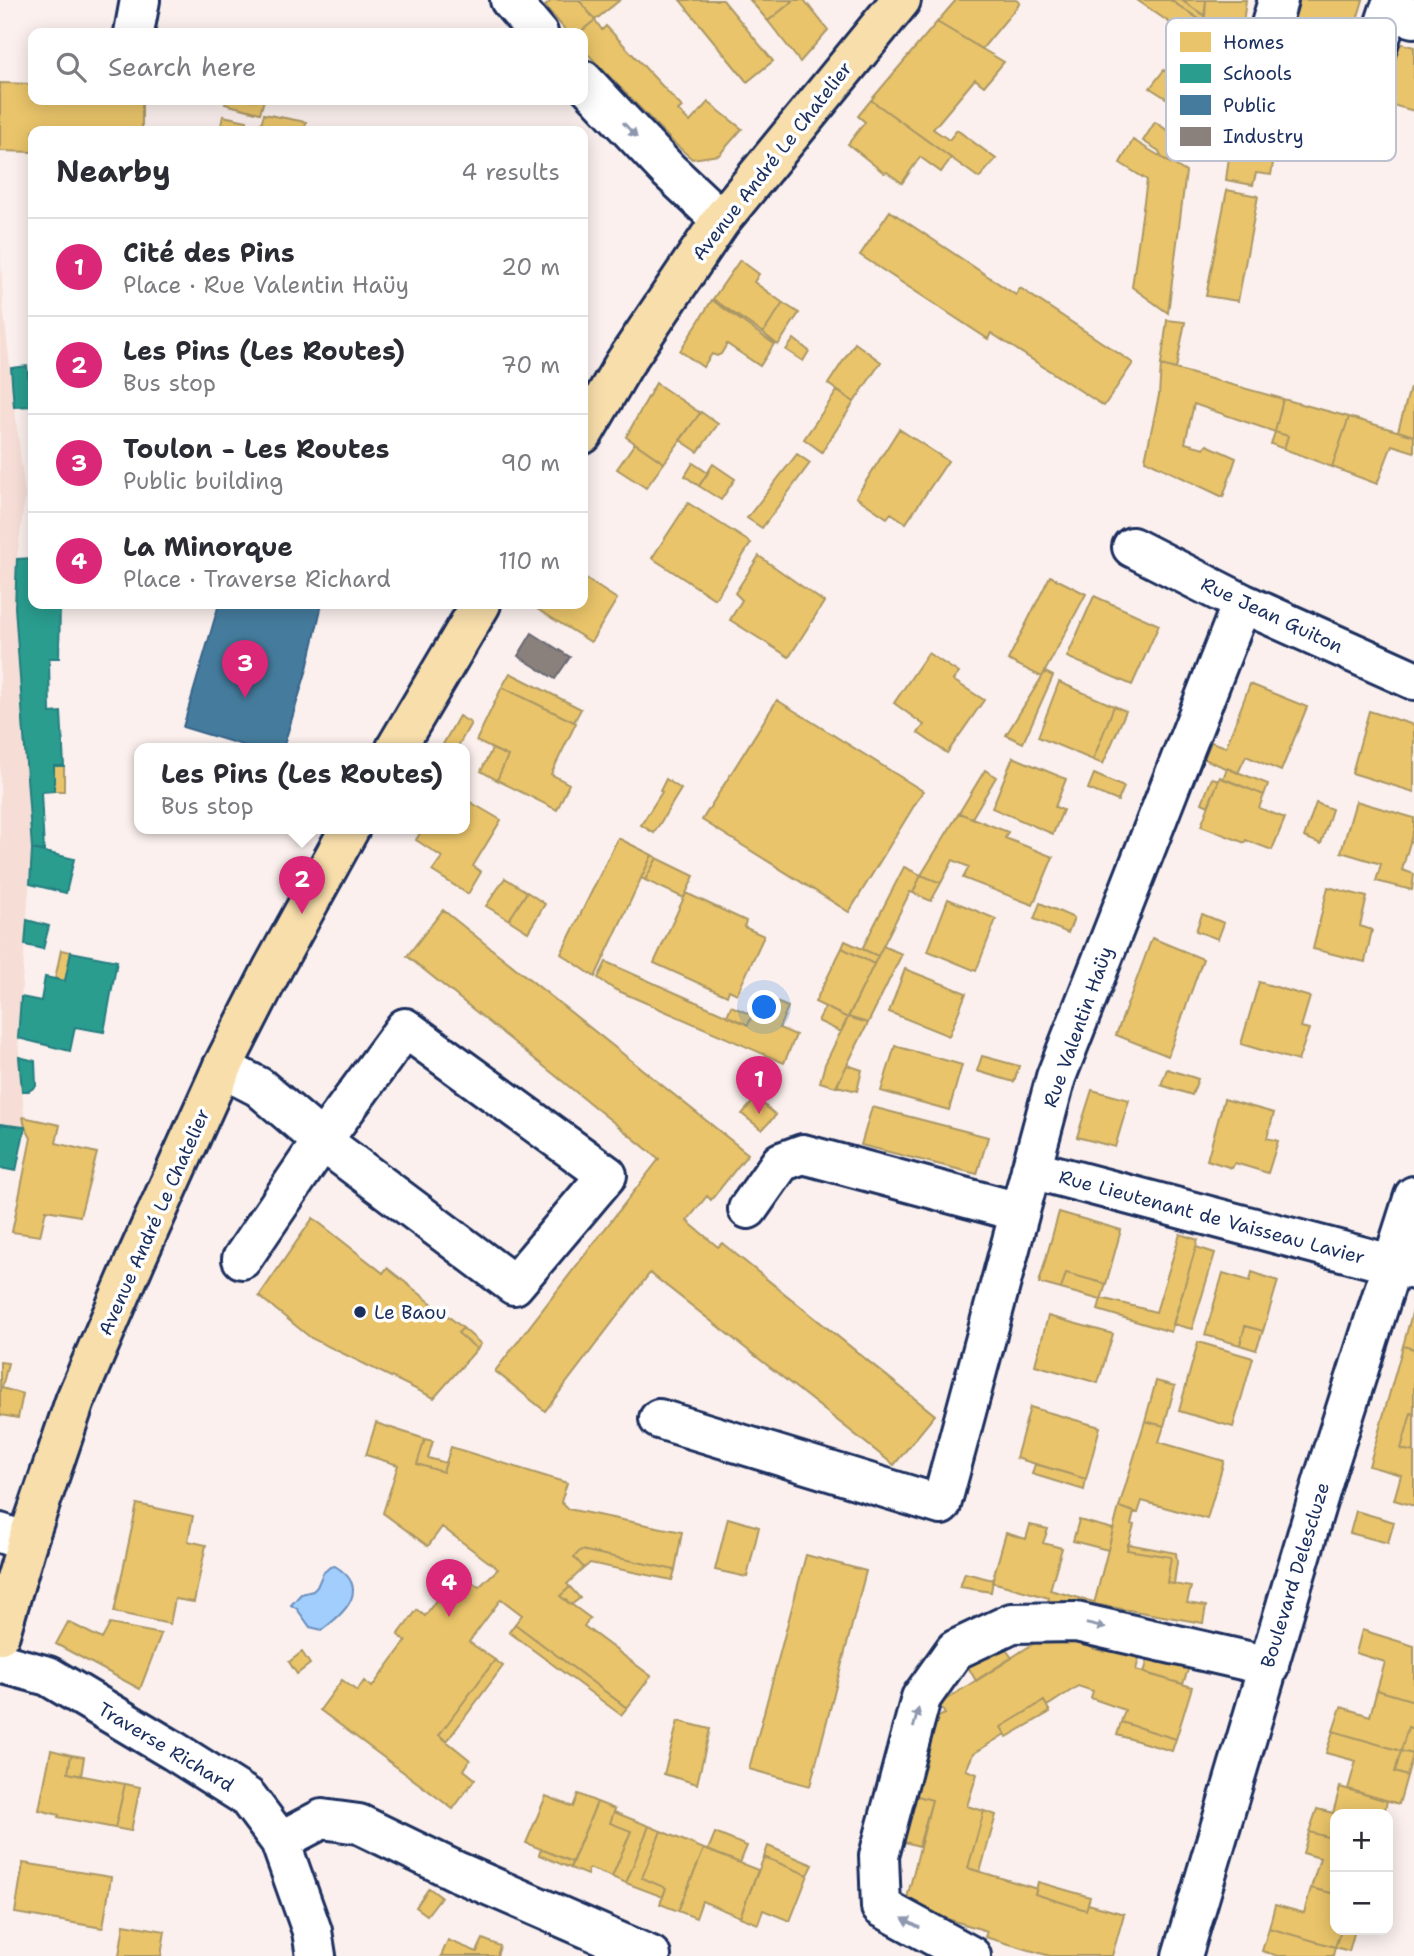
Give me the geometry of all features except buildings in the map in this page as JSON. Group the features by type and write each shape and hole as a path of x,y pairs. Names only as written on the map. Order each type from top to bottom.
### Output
{"main road":[{"name":"Avenue André Le Chatelier","path":"588,425 624,364 721,220 901,0"},
{"path":"399,743 478,609"},
{"name":"Avenue André Le Chatelier","path":"0,1634 13,1537 222,1068 347,834"}],"street":[{"path":"135,28 141,0"},
{"path":"510,0 534,28"},
{"path":"1273,18 1278,0"},
{"path":"588,85 669,171 721,220"},
{"name":"Rue Jean Guiton","path":"1132,547 1242,603 1414,680"},
{"name":"Rue Valentin Haüy","path":"659,1419 941,1505 1056,1077 1242,603"},
{"path":"222,1068 259,1087 322,1140 514,1285 607,1175 405,1028 322,1140 242,1259"},
{"path":"748,1209 781,1162 803,1154 1019,1212"},
{"name":"Rue Lieutenant de Vaisseau Lavier","path":"1031,1169 1403,1267"},
{"name":"Boulevard Delescluze","path":"1182,1956 1324,1478 1403,1267 1414,1196"},
{"path":"971,1956 881,1907 879,1856 921,1698 955,1650 1012,1623 1076,1622 1269,1666"},
{"name":"Traverse Richard","path":"0,1663 48,1676 247,1797 280,1841 312,1931 316,1956"},
{"path":"280,1841 322,1819 359,1824 458,1872 651,1956"}],"shaded area":[{"path":"0,241 3,305 25,496 17,559 15,607 32,849 18,1038 25,1127 0,1124"}],"water":[{"path":"335,1566 346,1574 352,1583 351,1600 339,1616 322,1630 310,1627 291,1605 301,1594 313,1591 323,1573"}],"place":[{"name":"Toulon - Les Routes","path":"245,698"},
{"name":"Les Pins (Les Routes)","path":"302,914"},
{"name":"Cité des Pins","path":"759,1114"},
{"name":"Le Baou","path":"360,1312"},
{"name":"La Minorque","path":"449,1617"}]}
